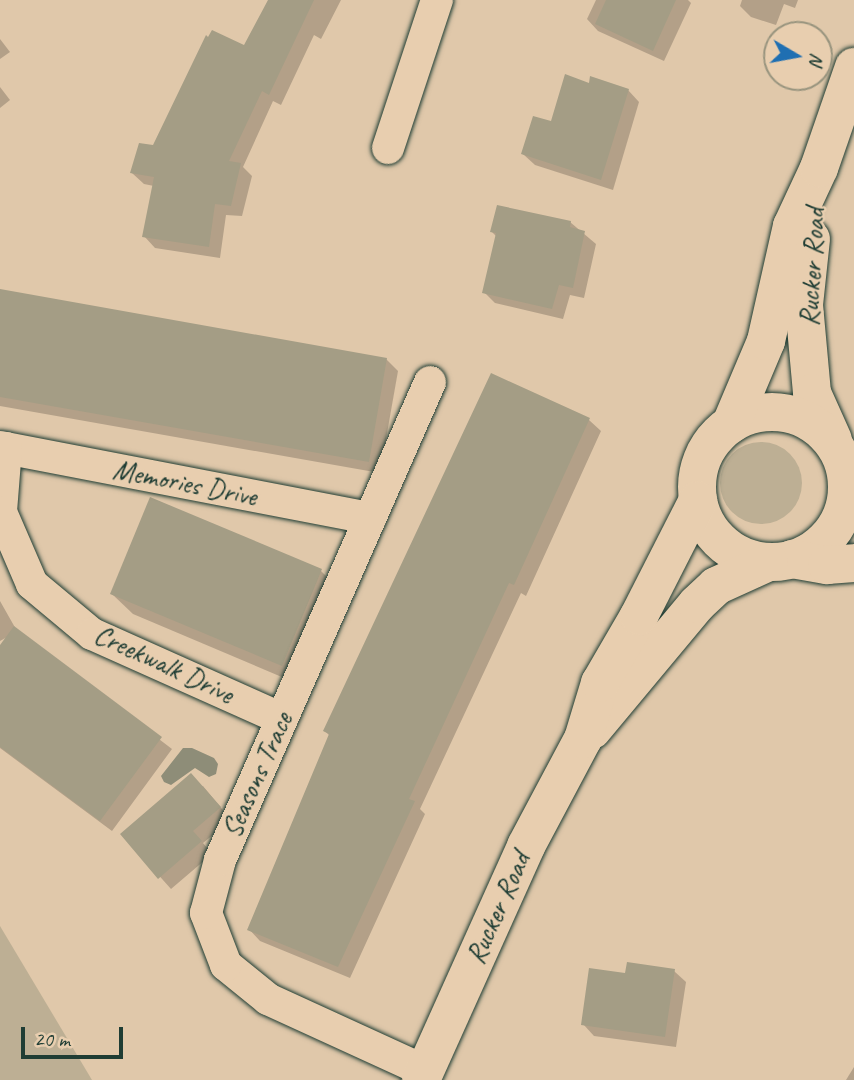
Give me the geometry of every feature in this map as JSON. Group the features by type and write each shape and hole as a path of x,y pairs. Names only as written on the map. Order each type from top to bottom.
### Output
{"main road":[{"name":"Rucker Road","path":"731,424 766,341 792,226 819,168 854,67"},
{"name":"Rucker Road","path":"819,168 804,305 812,393 844,460"},
{"path":"780,561 809,553 829,537 842,516 848,492 844,460 818,427 797,416 772,411 748,415 731,424 710,445 699,468 698,500 703,517 716,538 737,554 780,561 827,565 854,563"},
{"name":"Rucker Road","path":"423,1076 526,846 583,739 600,683 639,616 698,500"},
{"name":"Rucker Road","path":"583,739 614,706 697,604 716,586 780,561"}],"street":[{"path":"388,148 437,0"},
{"name":"Seasons Trace","path":"423,1076 268,999 226,965 206,913 220,860 430,382"},
{"name":"Memories Drive","path":"3,447 370,518"},
{"name":"Creekwalk Drive","path":"3,447 1,512 32,584 92,634 282,719"}],"shaded area":[{"path":"761,442 777,445 790,454 799,467 802,483 799,499 790,512 777,521 761,524 745,521 732,512 723,499 720,483 723,467 732,454 745,445"},
{"path":"183,748 192,748 214,758 218,764 216,774 209,777 195,768 171,785 164,782 161,776"},
{"path":"0,926 92,1080 0,1080"}],"building":[{"path":"268,0 314,0 269,95 262,91 229,161 241,163 231,206 215,204 209,247 142,237 154,177 130,173 139,143 153,145 206,35 208,37 212,30 244,45"},
{"path":"606,0 676,0 653,51 595,24"},
{"path":"565,74 589,83 590,76 629,89 601,180 521,154 533,116 551,121"},
{"path":"497,205 571,221 570,227 585,231 573,288 559,285 552,309 482,293 496,233 490,232"},
{"path":"0,289 387,358 369,462 0,397"},
{"path":"491,373 590,418 514,585 509,583 409,799 415,801 338,967 247,930 329,734 323,731"},
{"path":"150,497 322,569 282,666 110,594"},
{"path":"14,626 162,737 100,821 0,747 0,645"},
{"path":"191,773 221,807 193,831 202,841 158,879 120,834"},
{"path":"627,962 675,969 665,1037 581,1025 589,968 625,973"}]}
